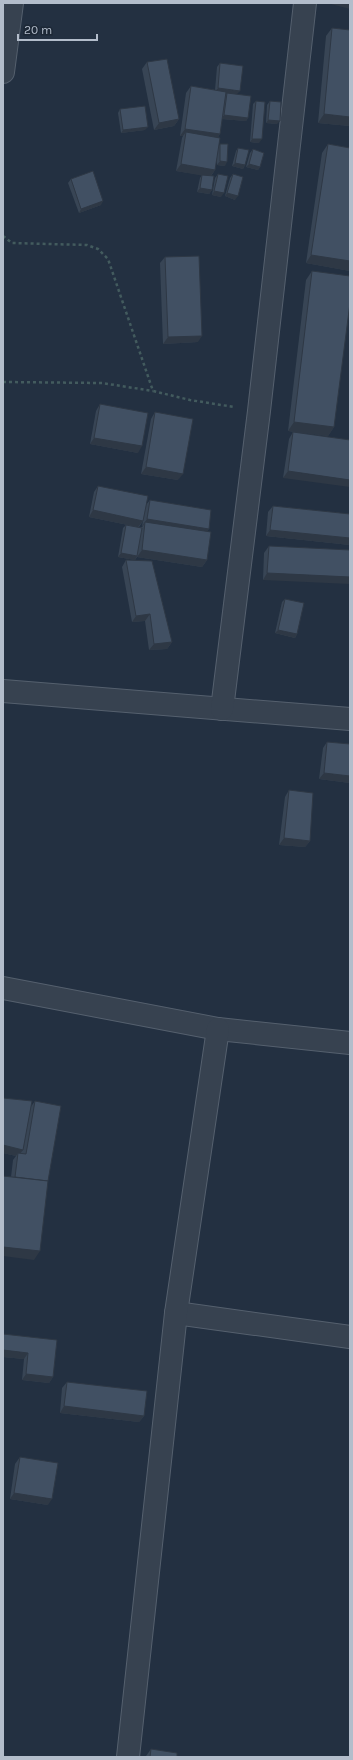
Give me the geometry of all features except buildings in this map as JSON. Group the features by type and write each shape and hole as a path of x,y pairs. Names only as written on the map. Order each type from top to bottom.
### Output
{"street":[{"path":"3,72 12,3"},
{"path":"222,709 305,3"},
{"path":"3,691 350,719"},
{"path":"3,988 218,1029 350,1043"},
{"path":"128,1757 176,1313 218,1029"},
{"path":"176,1313 350,1337"}],"path":[{"path":"3,236 12,244 87,245 98,249 108,260 153,391"},
{"path":"3,382 102,383 258,411"}]}
